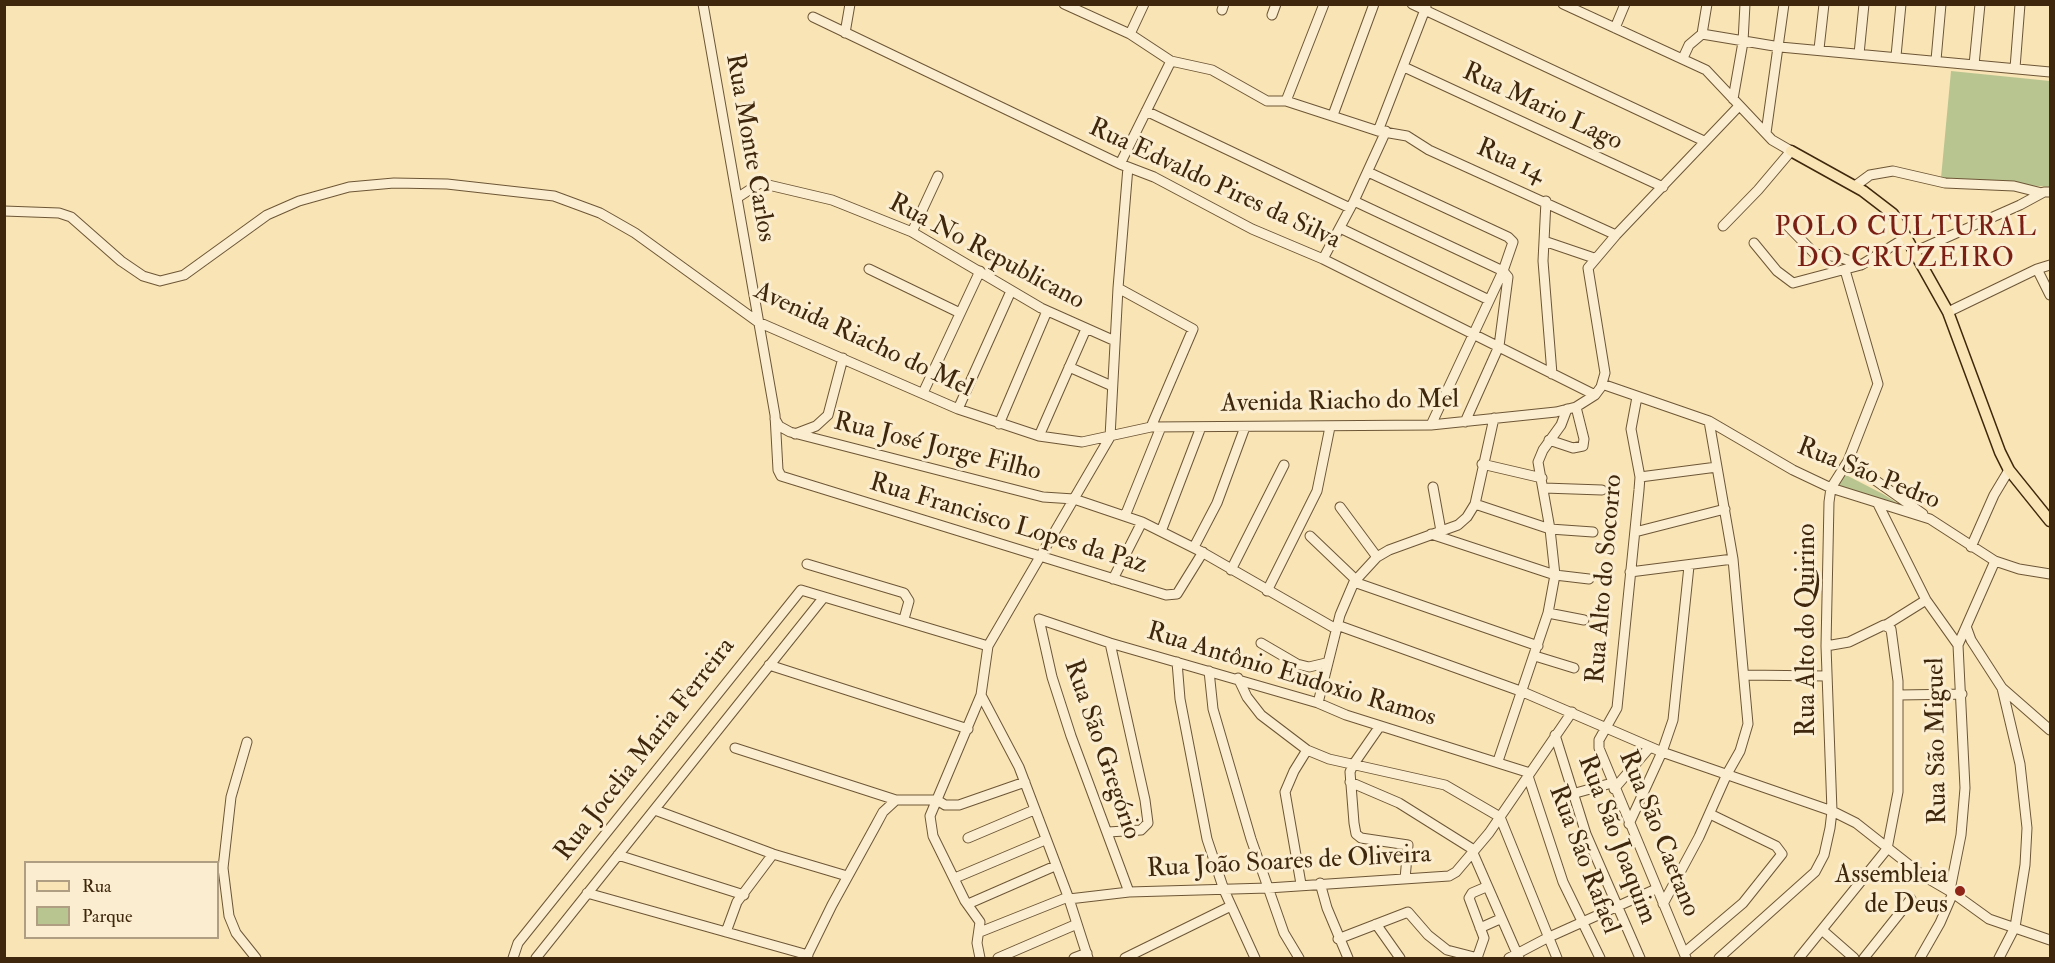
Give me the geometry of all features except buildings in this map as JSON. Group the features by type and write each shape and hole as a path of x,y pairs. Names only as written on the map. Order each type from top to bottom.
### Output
{"main road":[{"path":"1791,151 1855,186 1886,207 1916,251 1948,312 2009,470 2050,521"}],"street":[{"name":"Rua Monte Carlos","path":"703,4 775,419 778,470 781,476"},
{"path":"845,33 850,4"},
{"path":"980,958 977,948 980,922 968,904 931,828 930,816 981,695 988,646 1110,437 1124,166 1146,111 1172,62 1130,34 1064,4"},
{"path":"1130,34 1144,4"},
{"path":"1272,15 1276,4"},
{"path":"1286,100 1324,4"},
{"path":"1334,115 1374,4"},
{"path":"1412,4 1426,7 1704,141"},
{"path":"1563,4 1706,70 1766,133 1791,151 1723,226"},
{"path":"1615,28 1625,4"},
{"path":"1683,58 1689,45 1702,34 1707,4"},
{"path":"1595,395 1602,384 1604,366 1587,277 1588,268 1594,258 1663,187 1736,102 1745,4"},
{"path":"1766,133 1780,47 1784,4"},
{"path":"1819,49 1824,4"},
{"path":"1858,54 1864,4"},
{"path":"1896,56 1900,4"},
{"path":"1936,60 1941,4"},
{"path":"1974,64 1980,4"},
{"path":"2015,68 2020,4"},
{"path":"1323,259 1368,172 1426,7"},
{"name":"Rua Edvaldo Pires da Silva","path":"813,17 1124,166 1174,187 1252,229 1323,259 1595,395"},
{"path":"1702,34 1780,47 2050,72"},
{"name":"Rua 14","path":"1172,62 1212,70 1267,101 1286,100 1382,131 1407,136 1429,150 1546,201 1616,235"},
{"name":"Rua Mario Lago","path":"1404,67 1663,187"},
{"path":"1146,111 1503,271 1508,278 1499,346 1465,422"},
{"path":"1855,186 1870,175 1893,171 1945,183 2014,186 2046,192"},
{"path":"1368,172 1508,237 1513,245 1431,425"},
{"path":"912,232 939,176"},
{"name":"Avenida Riacho do Mel","path":"4,211 59,213 75,219 121,261 143,276 159,281 184,275 267,215 299,201 349,187 394,183 447,184 554,196 600,213 635,233 758,321 958,409 1039,436 1082,442 1151,427 1330,427 1465,422 1572,408 1595,395"},
{"name":"Rua No Republicano","path":"737,198 760,183 832,200 912,232 1047,311 1115,341"},
{"path":"1916,251 2046,192"},
{"path":"1546,201 1543,261 1551,374"},
{"path":"1782,220 1815,255 1839,257 1861,265"},
{"path":"1340,228 1489,300"},
{"path":"1754,243 1789,282 1800,282 1861,265 1907,237"},
{"path":"1544,241 1594,258"},
{"path":"1948,312 2037,269 2050,265"},
{"path":"868,269 960,313"},
{"path":"2037,269 2050,295"},
{"name":"Rua Alto do Quirino","path":"1719,958 1815,872 1824,855 1833,811 1826,646 1831,488 1848,461 1878,384 1845,270"},
{"path":"923,393 980,271"},
{"path":"1118,288 1193,329 1151,427"},
{"path":"958,409 1011,291"},
{"path":"999,424 1047,311"},
{"path":"1039,436 1086,329"},
{"path":"777,439 816,426 828,415 843,358"},
{"path":"1069,367 1112,386"},
{"name":"Rua São Pedro","path":"1602,384 1708,421 1792,470 1831,488 1930,519 1995,561 2019,569 2050,574"},
{"name":"Rua Alto do Socorro","path":"1608,727 1617,708 1640,477 1631,429 1636,397"},
{"path":"1498,761 1537,651 1548,613 1555,574 1540,456 1572,408"},
{"path":"1549,440 1573,448 1581,447 1584,442 1572,408"},
{"path":"1318,703 1336,627 1355,580 1377,557 1394,547 1442,531 1463,521 1475,504 1494,418"},
{"name":"Rua José Jorge Filho","path":"775,419 779,426 792,433 1034,495 1074,499 1162,529 1267,591 1336,627 1523,692 1662,752 1833,811 1856,824 1922,875 1952,891 1983,914 1995,921 2050,940"},
{"path":"1663,904 1680,876 1746,733 1744,675 1733,559 1708,421"},
{"path":"1125,516 1161,427"},
{"path":"1162,529 1201,427"},
{"path":"1194,547 1217,503 1245,427"},
{"path":"1267,591 1317,491 1330,427"},
{"path":"1848,461 1930,519"},
{"path":"1482,464 1542,478"},
{"path":"1231,570 1284,465"},
{"path":"1640,477 1717,467"},
{"path":"1971,547 1994,495 2009,470"},
{"name":"Rua Francisco Lopes da Paz","path":"781,476 1039,557 1175,595 1203,552"},
{"path":"1433,487 1442,531"},
{"path":"1544,488 1602,490"},
{"path":"1475,504 1551,529 1593,531"},
{"name":"Rua São Miguel","path":"1878,504 1926,600 1958,645 1962,694 1964,814 1952,891 1940,923 1920,958"},
{"path":"1340,507 1377,557"},
{"path":"1635,532 1725,509"},
{"path":"1113,579 1142,522"},
{"path":"1431,534 1555,574 1589,579"},
{"path":"1310,536 1355,580 1537,651 1574,668"},
{"path":"1630,572 1733,559"},
{"path":"1958,645 1995,561"},
{"path":"807,564 904,593 909,601 904,619"},
{"path":"1629,824 1662,752 1674,710 1689,566"},
{"name":"Rua Jocelia Maria Ferreira","path":"513,958 518,943 796,595 805,589 824,597"},
{"path":"536,958 824,597 904,619 988,646"},
{"path":"1826,646 1849,642 1879,626 1886,625 1926,600"},
{"path":"1548,613 1584,620"},
{"name":"Rua Antônio Eudoxio Ramos","path":"1039,619 1110,643 1238,678 1318,703 1380,726 1498,761 1529,775"},
{"name":"Rua São Gregório","path":"1039,619 1061,705 1129,892"},
{"path":"1798,958 1887,849 1899,784 1899,695 1894,640 1886,625"},
{"path":"1966,629 2002,688 2020,764 2027,828 2025,865 2015,927 1999,958"},
{"path":"1108,832 1141,830 1148,824 1145,800 1110,643"},
{"path":"1261,643 1297,664 1309,667 1326,663"},
{"path":"1177,662 1180,699 1205,828 1224,890 1255,958"},
{"path":"769,665 968,729"},
{"path":"1209,671 1210,694 1217,724 1268,888 1284,933 1299,958"},
{"path":"1744,675 1827,676"},
{"path":"1238,678 1247,697 1262,715 1307,750 1353,765 1445,785 1500,817 1557,958"},
{"path":"2002,688 2049,724"},
{"path":"1899,695 1962,694"},
{"path":"981,695 1014,755 1069,898 1087,956 1074,958"},
{"name":"Rua João Soares de Oliveira","path":"980,932 1069,898 1129,892 1268,888 1301,884 1449,876 1474,851 1500,817 1572,712"},
{"path":"1380,726 1353,765 1350,782 1357,835 1361,838 1404,842 1410,847 1405,879"},
{"name":"Rua São Caetano","path":"1608,727 1599,740 1599,748 1685,956"},
{"name":"Rua São Joaquim","path":"1555,735 1572,794 1616,906 1641,958"},
{"path":"247,742 231,797 223,868 230,916 236,933 256,958"},
{"path":"1572,794 1613,786 1650,747"},
{"path":"735,748 896,800 937,800 952,806 970,803 1025,782"},
{"path":"1301,884 1285,792 1288,781 1307,750"},
{"name":"Rua São Rafael","path":"1529,775 1563,882 1600,958"},
{"path":"1350,782 1399,803 1474,851 1515,957 1547,938 1656,889"},
{"path":"587,892 807,957 847,876 883,812 896,800"},
{"path":"655,810 773,854 847,876"},
{"path":"968,838 1034,810"},
{"path":"1685,956 1743,903 1782,854 1776,846 1710,814"},
{"path":"955,878 1046,840"},
{"path":"726,932 733,911 773,854"},
{"path":"618,855 744,895"},
{"path":"968,904 1055,866"},
{"path":"1320,883 1338,939 1348,958"},
{"path":"1338,939 1408,912 1428,935 1447,950 1478,958 1484,938 1469,898 1472,892 1486,887"},
{"path":"1864,958 1911,899"},
{"path":"1125,958 1231,906"},
{"path":"1480,928 1500,920"},
{"path":"998,958 1077,924"},
{"path":"1376,924 1400,958"},
{"path":"1822,930 1854,958"}],"green space":[{"path":"1951,71 2050,81 2050,187 1941,178"},
{"path":"1844,474 1883,494 1902,506 1838,487"}],"place":[{"name":"Assembleia de Deus","path":"1960,891"}],"district":[{"name":"POLO CULTURAL DO CRUZEIRO","path":"1906,244"}]}
